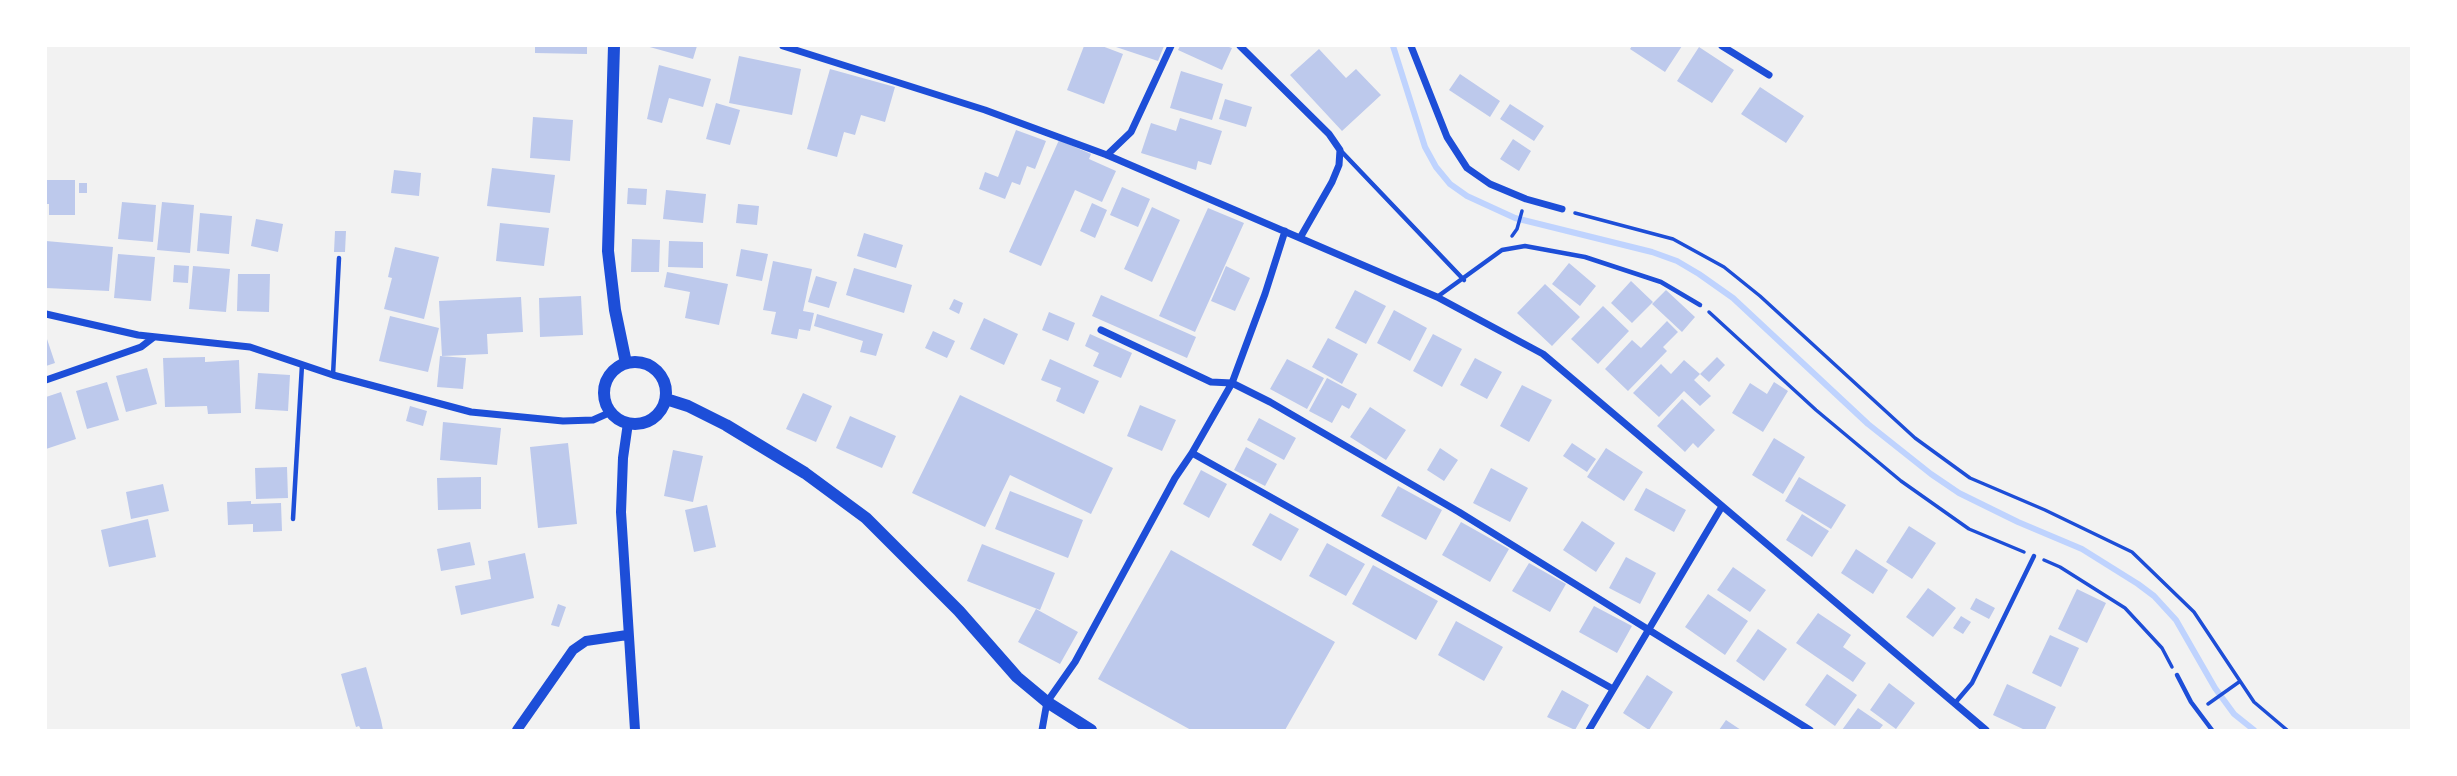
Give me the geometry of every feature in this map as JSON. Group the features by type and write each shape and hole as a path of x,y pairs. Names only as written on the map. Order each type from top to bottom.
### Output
{"main road":[{"path":"614,46 608,251 615,310 626,363"},
{"path":"637,362 656,370 666,388 666,399 663,408 648,422 638,424 618,419 611,412 604,393 610,374 626,363 637,362"},
{"path":"666,399 688,406 726,425 805,473 866,518 959,611 1017,677 1047,702 1091,730"}],"street":[{"path":"783,46 985,110 1107,155 1437,297 1543,354 1633,429 1721,508 1986,730"},
{"path":"1107,155 1131,132 1171,46"},
{"path":"1240,46 1329,134 1340,150 1339,165 1332,182 1300,238"},
{"path":"1411,46 1447,137 1467,169 1490,184 1525,199 1562,209"},
{"path":"1722,46 1769,75"},
{"path":"1042,730 1047,702 1075,662 1175,478 1232,383 1285,230"},
{"path":"46,314 138,335 250,347 333,375 471,412 562,421 593,420 611,412"},
{"path":"1101,330 1211,382 1232,383 1460,512 1810,730"},
{"path":"46,380 141,346 154,336"},
{"path":"628,423 623,458 621,512 635,730"},
{"path":"1192,453 1613,689"},
{"path":"1589,730 1721,508"},
{"path":"517,730 573,650 586,641 627,635"}],"lane":[{"path":"1340,150 1464,280"},
{"path":"1437,297 1502,250 1525,246 1585,257 1661,282 1700,305"},
{"path":"333,375 339,258"},
{"path":"293,519 302,365"},
{"path":"1954,703 1972,683 2034,556"},
{"path":"2177,675 2191,702 2212,730"}],"path":[{"path":"1517,229 1524,207"},
{"path":"1562,209 1674,239 1724,267 1760,296 1915,438 1970,478 2132,552 2194,612 2254,702 2287,730"},
{"path":"1700,305 1816,410 1901,481 1969,530 2060,567 2125,608 2162,648 2177,675"},
{"path":"2213,701 2239,682"}],"building":[{"path":"535,46 587,46 587,54 535,53"},
{"path":"646,46 697,46 693,59"},
{"path":"1084,46 1102,46 1123,54 1104,104 1067,90"},
{"path":"1113,46 1164,46 1158,61"},
{"path":"1180,46 1232,48 1222,70 1178,50"},
{"path":"1632,46 1682,46 1665,72 1630,49"},
{"path":"1699,47 1734,70 1712,103 1677,81"},
{"path":"1319,49 1346,78 1356,69 1381,95 1342,131 1290,75"},
{"path":"739,56 801,69 792,115 729,103"},
{"path":"659,65 711,79 703,107 669,98 662,123 647,119"},
{"path":"830,69 895,87 885,122 861,115 855,135 844,132 837,157 807,149"},
{"path":"1181,71 1223,84 1212,120 1170,108"},
{"path":"1460,74 1500,101 1490,117 1449,90"},
{"path":"1760,87 1804,116 1786,143 1741,114"},
{"path":"1225,99 1252,107 1246,127 1219,119"},
{"path":"716,103 740,110 730,145 706,139"},
{"path":"1510,104 1544,126 1534,141 1500,119"},
{"path":"533,117 573,120 570,161 530,158"},
{"path":"1180,118 1222,131 1211,165 1198,161 1196,170 1141,153 1151,123 1176,131"},
{"path":"1016,130 1046,141 1035,169 1027,166 1020,185 1012,182 1005,199 979,189 985,172 998,177"},
{"path":"1513,139 1531,151 1519,171 1500,159"},
{"path":"1059,140 1091,154 1089,159 1116,171 1102,202 1075,190 1041,266 1009,252"},
{"path":"492,168 555,175 550,213 487,206"},
{"path":"394,170 421,173 419,196 391,193"},
{"path":"46,180 75,180 75,215 49,215"},
{"path":"79,183 87,183 87,193 79,193"},
{"path":"1122,187 1150,199 1138,227 1110,215"},
{"path":"628,188 647,189 646,205 627,204"},
{"path":"666,190 706,194 703,223 663,219"},
{"path":"122,202 156,205 153,242 118,239"},
{"path":"162,202 194,205 190,253 157,250"},
{"path":"1092,203 1107,210 1095,238 1080,231"},
{"path":"738,204 759,206 757,225 736,223"},
{"path":"1152,207 1180,220 1152,282 1124,269"},
{"path":"1208,208 1244,223 1195,332 1159,316"},
{"path":"200,213 232,216 229,254 197,251"},
{"path":"256,219 283,224 278,252 251,246"},
{"path":"500,223 549,228 544,266 496,261"},
{"path":"335,231 346,231 345,252 334,252"},
{"path":"864,233 903,245 896,268 857,256"},
{"path":"632,239 660,240 659,272 631,272"},
{"path":"46,241 113,247 109,291 46,288"},
{"path":"669,241 703,242 703,268 668,267"},
{"path":"395,247 439,257 424,319 384,309 392,278 388,277"},
{"path":"741,249 768,254 762,281 736,276"},
{"path":"118,254 155,257 151,301 114,298"},
{"path":"773,261 812,269 803,311 814,313 810,331 799,329 797,339 771,334 776,312 763,310"},
{"path":"1569,263 1596,286 1580,306 1552,284"},
{"path":"174,265 189,266 188,283 173,282"},
{"path":"193,266 230,269 226,312 189,309"},
{"path":"1226,266 1250,278 1235,311 1211,301"},
{"path":"854,268 912,285 904,313 846,295"},
{"path":"667,272 728,284 719,325 685,318 690,292 664,287"},
{"path":"238,274 270,274 269,312 237,311"},
{"path":"816,276 837,282 829,308 808,302"},
{"path":"1631,281 1653,302 1632,323 1611,303"},
{"path":"1545,284 1580,317 1552,346 1517,313"},
{"path":"1355,290 1386,306 1366,344 1335,328"},
{"path":"1666,290 1695,317 1682,332 1652,304"},
{"path":"1101,295 1196,337 1187,358 1092,316"},
{"path":"581,296 583,335 540,337 539,298"},
{"path":"521,297 523,332 487,334 488,354 442,356 439,301"},
{"path":"954,299 963,303 959,314 949,309"},
{"path":"1603,306 1629,331 1598,364 1571,339"},
{"path":"1394,310 1427,328 1410,361 1377,343"},
{"path":"1049,312 1075,323 1068,341 1042,330"},
{"path":"817,314 883,334 876,356 860,352 863,341 814,326"},
{"path":"390,316 439,328 428,372 379,361"},
{"path":"984,318 1018,334 1004,365 970,349"},
{"path":"1667,321 1678,332 1663,347 1667,351 1628,391 1605,369 1632,340 1641,348"},
{"path":"933,331 955,341 947,358 925,348"},
{"path":"1090,334 1132,353 1121,378 1093,366 1099,353 1085,346"},
{"path":"1433,334 1462,349 1442,387 1413,371"},
{"path":"46,336 55,363 46,366"},
{"path":"1328,338 1358,354 1342,384 1312,367"},
{"path":"440,356 466,358 463,389 437,387"},
{"path":"205,357 205,362 239,360 241,413 208,414 207,406 165,407 163,358"},
{"path":"1717,357 1725,365 1709,382 1700,374"},
{"path":"1475,358 1502,372 1487,399 1460,385"},
{"path":"1050,359 1099,381 1084,414 1056,401 1061,388 1041,380"},
{"path":"1287,359 1324,378 1307,409 1270,389"},
{"path":"1684,360 1700,374 1694,380 1711,396 1700,406 1684,391 1659,417 1633,393 1661,364 1671,374"},
{"path":"147,368 157,404 126,412 116,376"},
{"path":"258,373 290,375 288,411 255,409"},
{"path":"1327,378 1357,394 1349,409 1342,405 1332,423 1309,411"},
{"path":"107,382 119,420 87,429 76,391"},
{"path":"1774,382 1788,391 1763,432 1732,413 1750,383 1767,394"},
{"path":"1522,385 1552,400 1529,442 1500,426"},
{"path":"61,392 76,439 46,449 46,397"},
{"path":"803,393 832,406 816,442 786,429"},
{"path":"960,395 1113,468 1091,514 1010,475 985,527 912,493"},
{"path":"1682,399 1715,430 1698,448 1693,443 1685,452 1657,426"},
{"path":"1140,405 1176,420 1162,451 1127,436"},
{"path":"410,406 427,411 423,426 406,421"},
{"path":"1370,407 1406,430 1386,460 1350,437"},
{"path":"850,416 896,436 882,468 836,448"},
{"path":"1259,418 1296,438 1284,460 1247,440"},
{"path":"443,422 501,428 497,465 440,460"},
{"path":"1774,438 1805,457 1783,494 1752,475"},
{"path":"568,443 577,524 538,528 530,447"},
{"path":"1572,443 1596,459 1587,472 1563,456"},
{"path":"1246,447 1277,464 1265,486 1234,470"},
{"path":"1440,448 1458,460 1444,481 1427,470"},
{"path":"1606,448 1643,472 1624,501 1587,477"},
{"path":"673,450 703,456 693,502 664,496"},
{"path":"287,467 288,498 256,499 255,468"},
{"path":"1491,468 1528,488 1510,522 1473,503"},
{"path":"1201,470 1227,484 1209,518 1183,504"},
{"path":"481,477 481,509 438,510 437,478"},
{"path":"1799,477 1846,505 1831,529 1785,501"},
{"path":"163,484 169,511 131,519 126,492"},
{"path":"1398,486 1442,510 1426,540 1381,516"},
{"path":"1646,488 1686,510 1674,532 1634,510"},
{"path":"1010,491 1083,520 1068,558 995,529"},
{"path":"251,501 251,504 281,503 282,531 253,532 253,524 228,525 227,502"},
{"path":"707,505 716,547 694,552 685,510"},
{"path":"1270,513 1299,529 1281,561 1252,545"},
{"path":"1802,514 1829,531 1812,557 1786,540"},
{"path":"148,519 156,557 109,567 101,530"},
{"path":"1582,521 1615,543 1596,572 1563,550"},
{"path":"1461,522 1509,549 1490,582 1442,555"},
{"path":"1909,526 1936,543 1912,579 1886,562"},
{"path":"470,542 475,565 441,571 437,549"},
{"path":"1327,543 1365,564 1346,596 1309,576"},
{"path":"982,544 1055,573 1040,610 967,581"},
{"path":"1856,549 1888,570 1873,594 1841,573"},
{"path":"1171,550 1335,642 1285,730 1191,730 1098,679"},
{"path":"525,553 534,598 461,615 455,586 491,579 488,561"},
{"path":"1626,557 1656,573 1640,604 1609,588"},
{"path":"1529,563 1566,584 1550,612 1512,591"},
{"path":"1373,565 1438,601 1416,640 1352,604"},
{"path":"1733,567 1766,590 1750,612 1717,590"},
{"path":"1928,588 1956,608 1933,637 1906,617"},
{"path":"2077,589 2106,603 2087,643 2058,629"},
{"path":"1708,594 1748,621 1725,655 1685,627"},
{"path":"1976,598 1995,608 1989,619 1970,609"},
{"path":"558,604 566,607 559,627 551,625"},
{"path":"1594,606 1632,626 1617,653 1579,632"},
{"path":"1036,609 1078,632 1060,664 1018,642"},
{"path":"1818,613 1851,635 1843,647 1866,663 1853,682 1796,643"},
{"path":"1961,616 1971,622 1963,634 1953,628"},
{"path":"1456,621 1503,647 1484,681 1438,655"},
{"path":"1758,629 1787,649 1764,681 1736,661"},
{"path":"2050,635 2079,648 2061,687 2032,673"},
{"path":"366,667 383,730 361,730 359,726 356,727 341,674"},
{"path":"1827,674 1857,695 1835,726 1805,705"},
{"path":"1647,675 1673,692 1649,730 1623,713"},
{"path":"1889,683 1915,703 1896,729 1870,710"},
{"path":"2007,684 2056,707 2045,730 2025,730 1993,715"},
{"path":"1562,690 1589,705 1575,730 1547,717"},
{"path":"1858,708 1883,725 1879,730 1842,730"},
{"path":"1726,720 1741,730 1719,730"}],"waterway":[{"path":"1393,46 1425,147 1450,184 1467,196 1515,218 1652,252 1677,261 1699,274 1733,298 1868,424 1931,474 1959,493 2082,549 2154,596 2176,620 2215,688 2234,714 2254,730"}]}
